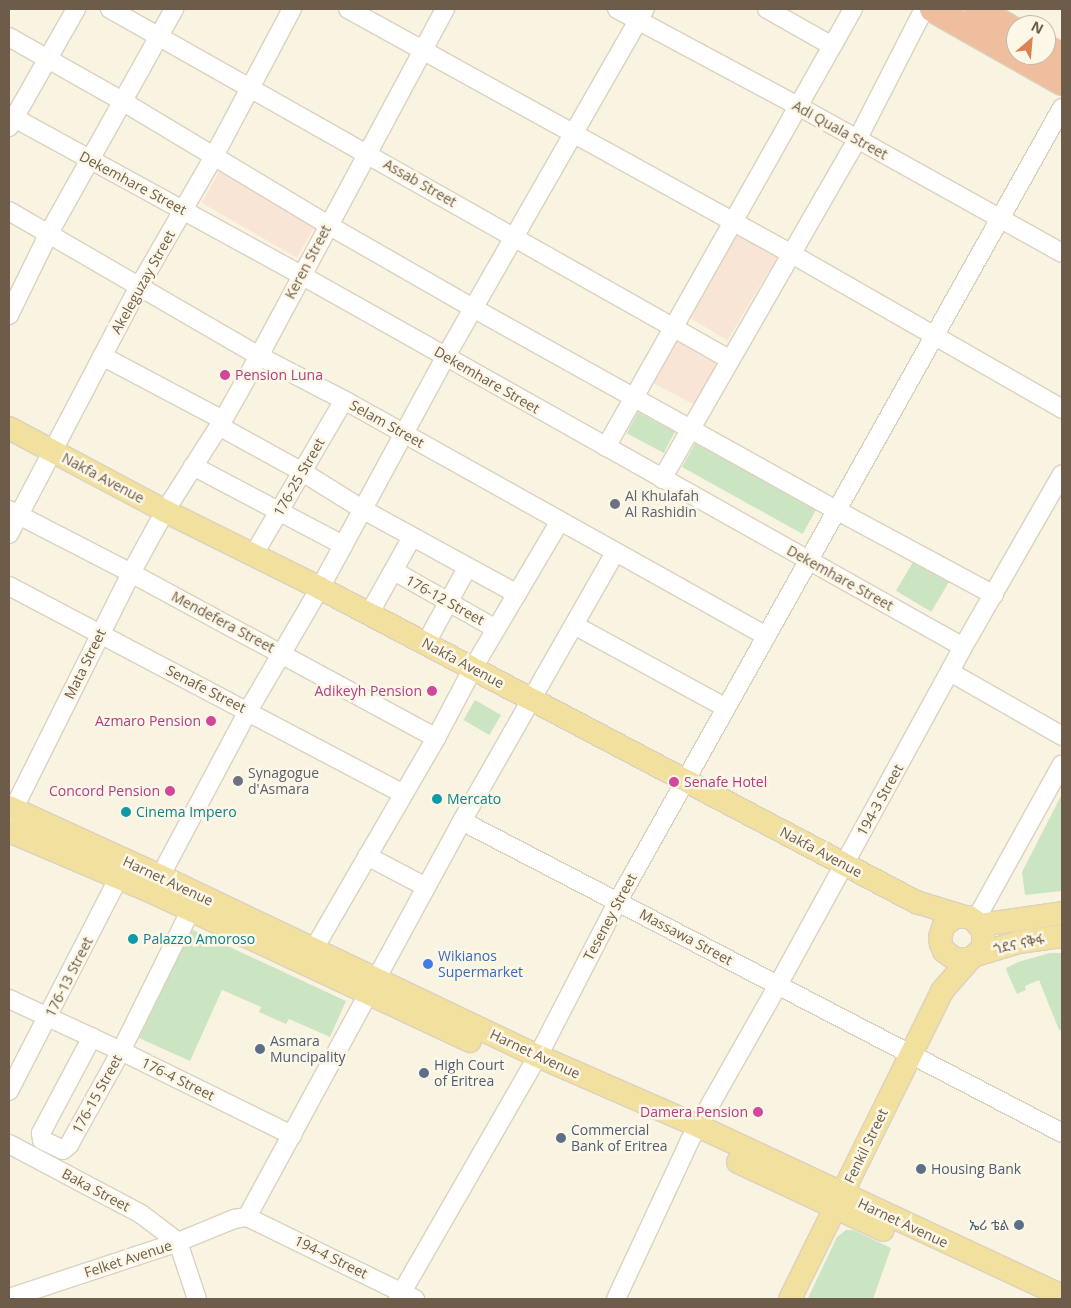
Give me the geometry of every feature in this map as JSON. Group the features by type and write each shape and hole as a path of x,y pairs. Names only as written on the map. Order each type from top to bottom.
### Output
{"highway":[{"path":"933,9 1062,82"},
{"path":"978,9 1006,26"}],"main road":[{"name":"Nakfa Avenue","path":"9,428 426,643 916,902"},
{"name":"Harnet Avenue","path":"10,817 534,1063 694,1133 840,1202 1032,1299"},
{"name":"ጎደና ናቅፋ","path":"916,902 972,921 1062,914"},
{"path":"916,902 934,925 940,941 949,956 963,960 973,957"},
{"path":"955,917 972,921 984,938 983,944 942,991 940,941 944,925 955,917"},
{"name":"ጎደና ናቅፋ","path":"973,957 1019,942 1062,936"},
{"name":"Fenkil Street","path":"790,1299 840,1202 942,991"},
{"name":"Harnet Avenue","path":"840,1202 1062,1296"}],"street":[{"path":"11,120 76,9"},
{"name":"Assab Street","path":"110,9 729,359"},
{"path":"9,315 49,233 174,9"},
{"name":"Akeleguzay Street","path":"9,534 13,513 53,451 140,285 213,158 292,9"},
{"path":"348,9 790,253 1062,408"},
{"name":"Keren Street","path":"165,510 221,423 259,356 445,9"},
{"name":"Adi Quala Street","path":"617,9 642,15 798,106 1062,253"},
{"path":"766,9 832,46"},
{"path":"606,448 853,9"},
{"path":"662,479 790,253 858,140 924,9"},
{"path":"156,884 248,711 320,588 446,356 642,15"},
{"path":"9,37 122,101 213,158 473,308 838,511 994,595"},
{"name":"Teseney Street","path":"405,1297 534,1063 618,901 1062,108"},
{"name":"Dekemhare Street","path":"11,120 183,210 301,275 963,647"},
{"name":"Selam Street","path":"9,211 140,285 259,356 404,433 766,636"},
{"path":"102,356 221,423 362,509 516,594"},
{"name":"176-25 Street","path":"254,554 344,400"},
{"path":"193,466 342,545"},
{"name":"194-3 Street","path":"616,1299 694,1133 778,985 963,647 1062,474"},
{"name":"Mata Street","path":"10,817 100,634 165,510"},
{"name":"Mendefera Street","path":"13,513 131,573 436,738"},
{"path":"309,956 436,738 473,668 560,521"},
{"path":"369,614 412,537"},
{"path":"246,1217 462,820 615,552"},
{"path":"426,643 467,568"},
{"name":"176-12 Street","path":"394,571 496,629"},
{"name":"Senafe Street","path":"9,586 403,794"},
{"path":"574,625 726,708"},
{"path":"950,672 1062,736"},
{"path":"972,921 1062,764"},
{"name":"Massawa Street","path":"462,820 1062,1132"},
{"path":"367,856 426,887"},
{"name":"176-13 Street","path":"9,1091 49,1017 123,869"},
{"name":"176-15 Street","path":"92,1037 41,1133 42,1140 62,1150 69,1145 121,1051 194,902"},
{"name":"176-4 Street","path":"9,999 292,1134"},
{"name":"Baka Street","path":"9,1144 141,1214 178,1242"},
{"name":"194-4 Street","path":"246,1217 405,1297"},
{"name":"Felket Avenue","path":"12,1295 178,1242 234,1219 246,1217"},
{"path":"178,1242 196,1299"}],"shaded area":[{"path":"221,169 316,224 297,258 202,203"},
{"path":"737,233 777,257 727,340 687,316"},
{"path":"677,339 718,361 695,405 654,383"}],"green space":[{"path":"638,412 675,432 664,453 627,433"},
{"path":"697,440 818,507 803,534 682,467"},
{"path":"915,559 950,580 931,612 896,591"},
{"path":"475,700 501,715 489,735 464,720"},
{"path":"1062,794 1062,891 1025,895 1022,872"},
{"path":"189,928 346,1001 330,1037 289,1019 286,1024 259,1012 261,1007 222,990 190,1061 139,1038"},
{"path":"1050,953 1062,953 1062,1029 1059,1030 1039,980 1025,986 1026,990 1017,994 1006,968 1018,962"},
{"path":"846,1230 853,1230 891,1248 873,1299 808,1298 837,1237"}],"place":[{"name":"Pension Luna","path":"225,375"},
{"name":"Al Khulafah Al Rashidin","path":"615,504"},
{"name":"Adikeyh Pension","path":"432,691"},
{"name":"Azmaro Pension","path":"211,721"},
{"name":"Synagogue d'Asmara","path":"238,781"},
{"name":"Senafe Hotel","path":"674,782"},
{"name":"Concord Pension","path":"170,791"},
{"name":"Mercato","path":"437,799"},
{"name":"Cinema Impero","path":"126,812"},
{"name":"Palazzo Amoroso","path":"133,939"},
{"name":"Wikianos Supermarket","path":"428,964"},
{"name":"Asmara Muncipality","path":"260,1049"},
{"name":"High Court of Eritrea","path":"424,1073"},
{"name":"Damera Pension","path":"758,1112"},
{"name":"Commercial Bank of Eritrea","path":"561,1138"},
{"name":"Housing Bank","path":"921,1169"},
{"name":"ኤሪ ቴል","path":"1019,1225"}]}
